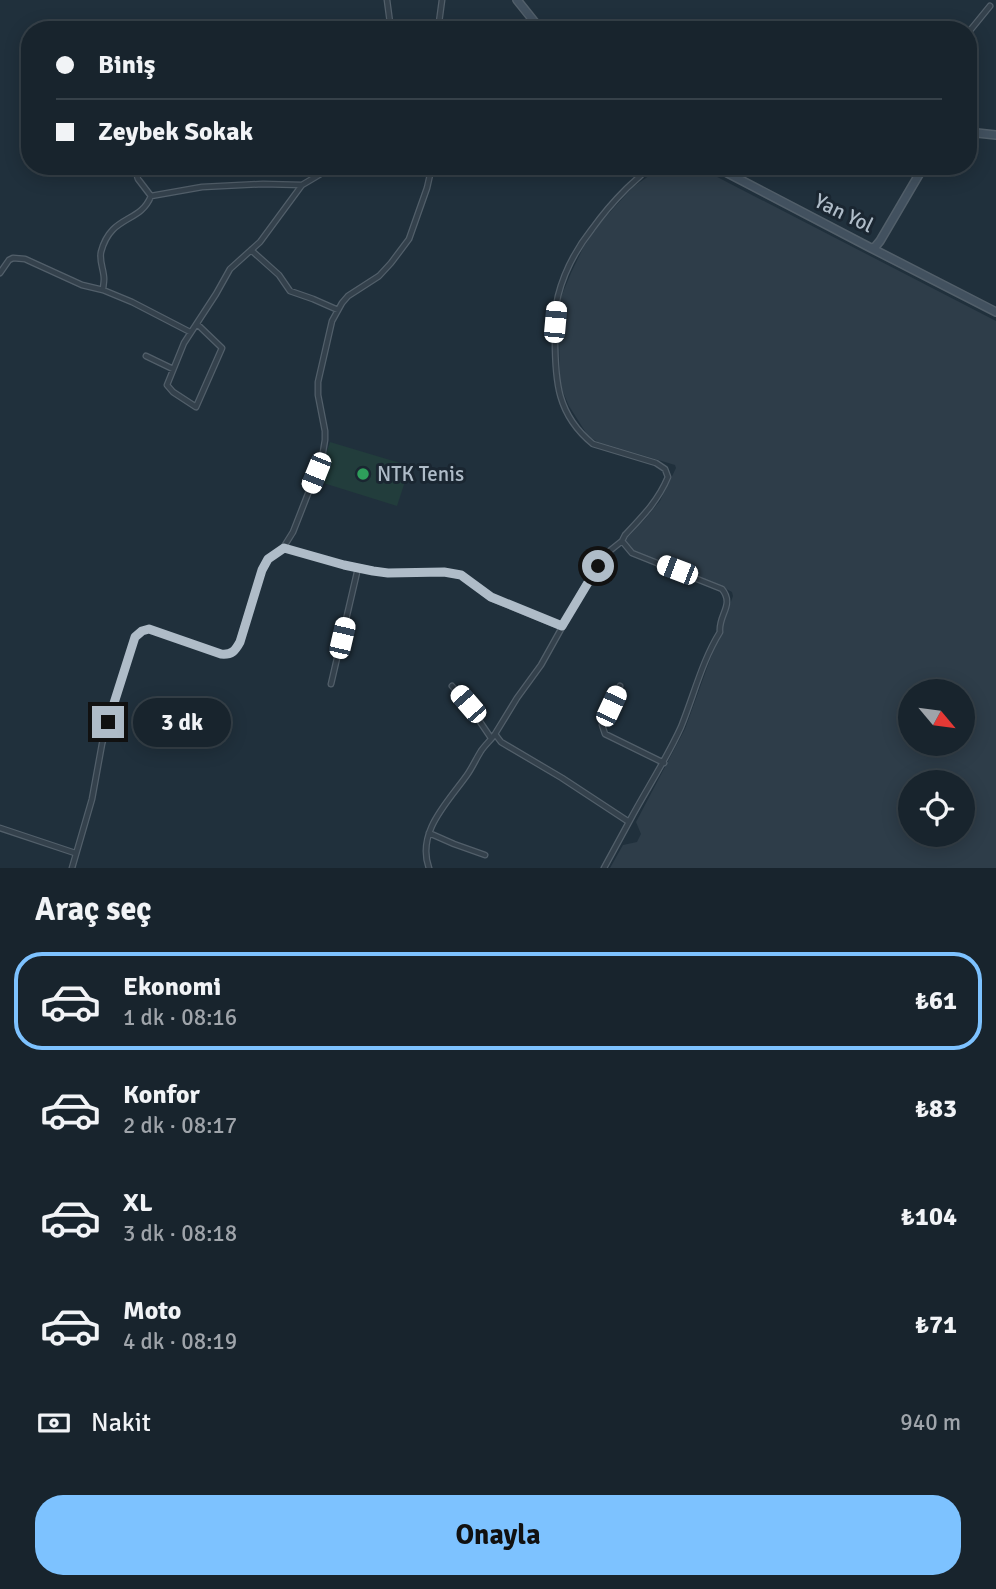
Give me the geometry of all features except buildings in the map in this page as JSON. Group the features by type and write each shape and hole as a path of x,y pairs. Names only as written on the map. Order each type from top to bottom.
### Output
{"street":[{"path":"387,0 390,21"},
{"path":"439,21 442,0"},
{"path":"519,1 534,21"},
{"path":"977,22 990,6"},
{"path":"977,133 996,135"},
{"path":"137,175 152,196"},
{"path":"197,324 222,348 196,407 167,385 190,332 230,269 260,242 302,185 319,175"},
{"path":"72,868 92,799 105,733 135,637 149,629 221,654 235,651 262,570 268,559 284,548 293,532 324,449 325,431 318,382 332,321 348,296 379,276 409,239 430,175"},
{"path":"429,868 426,858 429,833 440,809 494,737 541,665 607,552 622,541 654,503 667,477 665,469 656,463 593,444 573,422 556,382 555,322 557,299 563,280 581,244 620,195 640,175"},
{"name":"Yan Yol","path":"732,175 871,248 880,242 919,175"},
{"path":"103,290 100,258 104,242 115,226 142,211 152,196 202,187 302,185"},
{"path":"871,248 996,312"},
{"path":"251,250 279,275 290,291 338,310"},
{"path":"0,273 9,260 25,259 82,285 132,302 190,332"},
{"path":"146,356 173,369"},
{"path":"604,868 664,763 710,648 720,632 719,625 728,600 722,589 632,553 622,541"},
{"path":"284,548 358,568 388,573 444,572 461,575 491,597 562,626"},
{"path":"331,684 358,568"},
{"path":"452,686 494,737 629,822"},
{"path":"620,686 602,725 605,734 664,763"},
{"path":"0,828 75,853"},
{"path":"429,833 485,855"}],"shaded area":[{"path":"650,175 713,175 996,321 996,868 610,868 623,845 637,842 641,834 636,822 685,729 733,596 732,592 715,583 639,554 630,548 626,541 628,537 660,501 675,465 598,442 588,436 569,406 560,385 561,297 584,246 601,222 633,187"}],"green space":[{"name":"NTK Tenis","path":"330,442 410,466 397,506 317,481"}],"place":[{"name":"NTK Tenis","path":"363,474"}],"route":[{"path":"108,722 135,637 149,629 221,654 235,651 262,570 273,554 284,548 373,571 444,572 461,575 491,597 562,626 598,566"}]}
